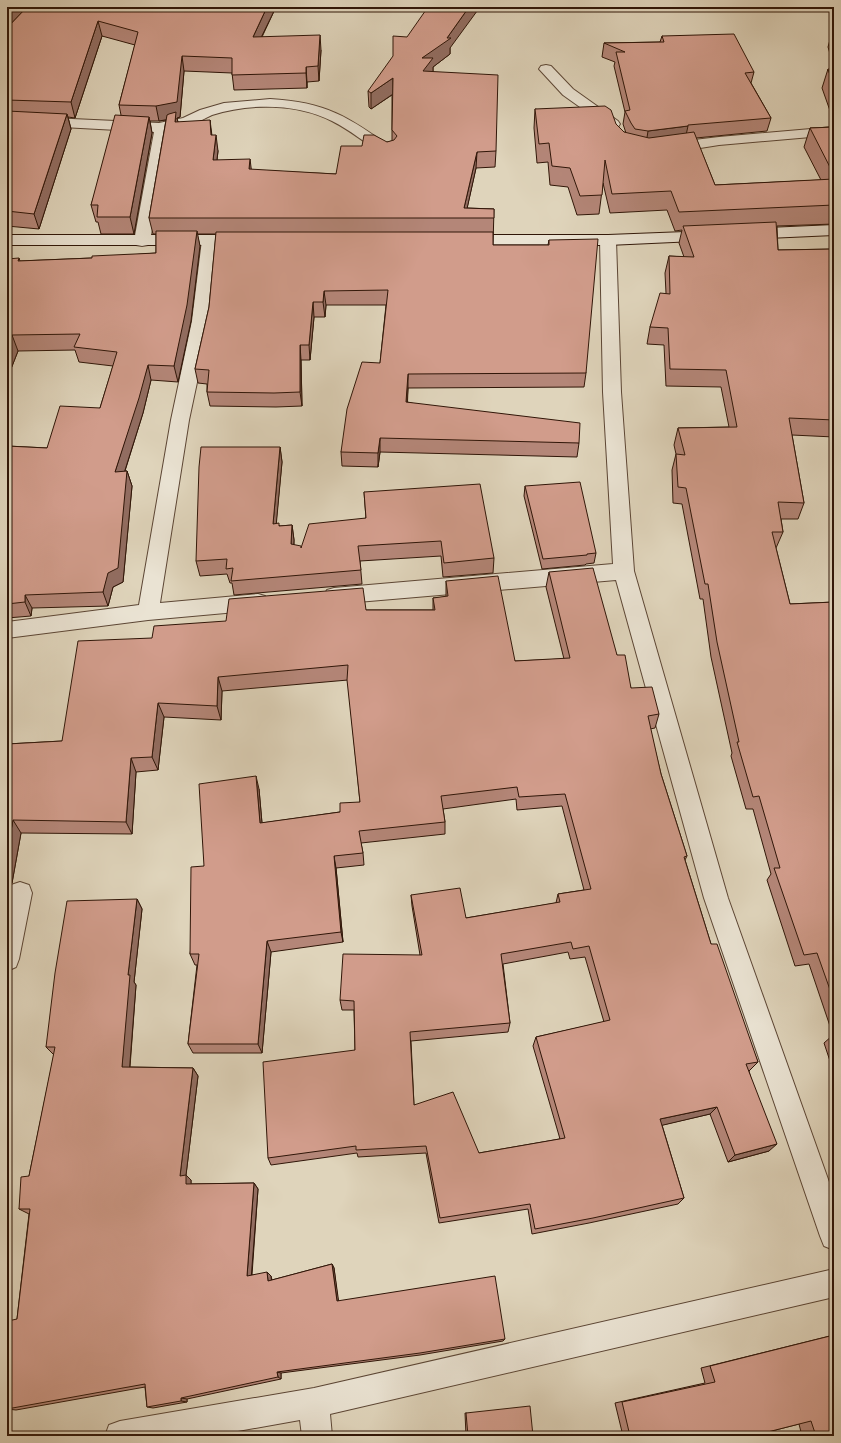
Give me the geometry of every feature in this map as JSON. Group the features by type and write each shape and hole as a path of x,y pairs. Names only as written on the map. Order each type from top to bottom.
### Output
{"street":[{"path":"546,69 568,92 616,126 620,139"},
{"path":"7,120 162,128 166,125 188,121 209,111 227,106 263,103 305,106 328,114 347,123 388,152"},
{"path":"142,241 162,128"},
{"path":"654,150 719,141 834,131"},
{"path":"447,240 608,240 834,230"},
{"path":"7,240 258,240"},
{"path":"148,612 180,420 201,321 210,240"},
{"path":"608,240 612,392 624,571 716,898 834,1236"},
{"path":"315,597 624,571"},
{"path":"7,630 148,612 275,601"},
{"path":"7,959 20,893"},
{"path":"120,1436 314,1403 834,1283"},
{"path":"314,1403 317,1436"}],"building":[{"path":"27,7 267,7 253,37 320,35 318,66 306,67 306,73 232,75 232,58 182,56 177,102 156,106 119,105 138,32 98,21 71,102 7,100 7,28"},
{"path":"428,7 469,7 447,38 451,38 422,58 433,58 423,71 498,75 496,151 477,152 464,208 494,209 494,218 149,218 167,115 169,114 176,112 175,122 210,120 211,135 216,135 213,160 250,159 249,169 336,174 341,146 362,146 364,135 374,135 387,142 394,140 397,136 392,130 393,78 371,93 368,91 393,56 393,36 407,37"},
{"path":"734,34 754,72 745,73 771,118 688,125 648,131 635,129 625,111 630,110 616,52 625,52 604,43 664,42 662,36"},
{"path":"828,69 834,69 834,86"},
{"path":"605,106 611,110 616,124 624,132 649,138 694,132 715,185 834,179 834,205 679,212 671,191 612,194 605,160 602,195 580,196 570,168 552,166 549,143 539,144 535,109"},
{"path":"7,111 67,114 34,214 7,211 7,177 9,173 7,173"},
{"path":"115,115 149,117 130,217 97,217 98,205 91,205"},
{"path":"834,127 834,175 810,128"},
{"path":"776,222 778,250 834,249 834,420 789,418 804,503 778,502 783,532 772,532 790,604 834,602 834,1001 817,953 804,955 774,868 780,868 759,796 753,797 737,742 739,742 717,642 708,584 705,584 686,488 678,487 676,454 685,455 678,428 737,427 726,370 670,369 668,328 650,327 660,293 670,294 669,256 694,257 683,226"},
{"path":"156,231 197,231 187,305 174,366 148,365 115,472 127,471 118,568 108,573 103,592 25,595 25,602 7,604 7,446 47,448 60,406 100,408 117,352 74,347 80,334 12,335 7,348 7,259 19,258 18,261 92,258 92,256 156,253"},
{"path":"216,232 493,232 493,245 549,245 549,240 598,239 586,373 408,374 406,402 580,423 579,443 380,438 378,453 341,452 347,409 362,362 380,363 388,290 324,291 323,302 313,302 309,345 300,345 300,392 207,392 209,370 195,369 209,307"},
{"path":"201,447 280,447 273,524 279,523 279,526 292,525 291,544 301,546 301,548 309,524 366,518 364,492 480,484 494,558 444,563 441,541 358,546 361,570 231,581 233,568 226,569 227,559 196,561"},
{"path":"580,482 596,553 543,559 525,486"},
{"path":"593,568 617,655 625,655 631,688 652,687 659,714 648,716 661,774 687,856 684,857 711,944 717,944 758,1062 746,1064 777,1144 735,1155 717,1107 660,1119 684,1198 535,1229 530,1204 440,1218 426,1146 356,1150 356,1146 268,1158 263,1062 355,1050 354,1001 340,1000 343,954 422,955 411,895 460,888 466,918 560,902 558,894 591,889 565,794 519,797 517,787 441,796 445,822 359,831 363,853 334,856 341,932 267,941 258,1044 188,1044 199,954 190,954 191,867 204,866 199,784 256,776 260,823 340,812 340,803 360,802 347,680 348,665 218,677 217,706 158,703 152,757 131,758 126,822 13,820 7,852 7,744 62,741 78,641 152,638 154,626 226,621 229,599 363,588 366,610 435,610 433,598 448,596 446,581 498,576 515,661 570,658 549,572","holes":["571,942 573,949 589,946 610,1020 536,1037 565,1138 479,1153 453,1092 414,1105 410,1032 510,1023 501,954"]},
{"path":"137,899 128,975 130,975 122,1067 193,1068 180,1176 186,1175 186,1184 254,1183 247,1276 267,1272 268,1281 332,1264 337,1301 495,1276 505,1339 420,1353 277,1372 278,1377 181,1398 181,1401 147,1407 145,1384 7,1409 8,1321 17,1319 30,1209 19,1209 21,1177 29,1176 55,1047 46,1047 55,973 67,901"},
{"path":"834,1335 834,1436 816,1436 811,1421 752,1436 630,1436 622,1402 715,1382 710,1366"},
{"path":"530,1406 533,1436 468,1436 466,1413"}]}
